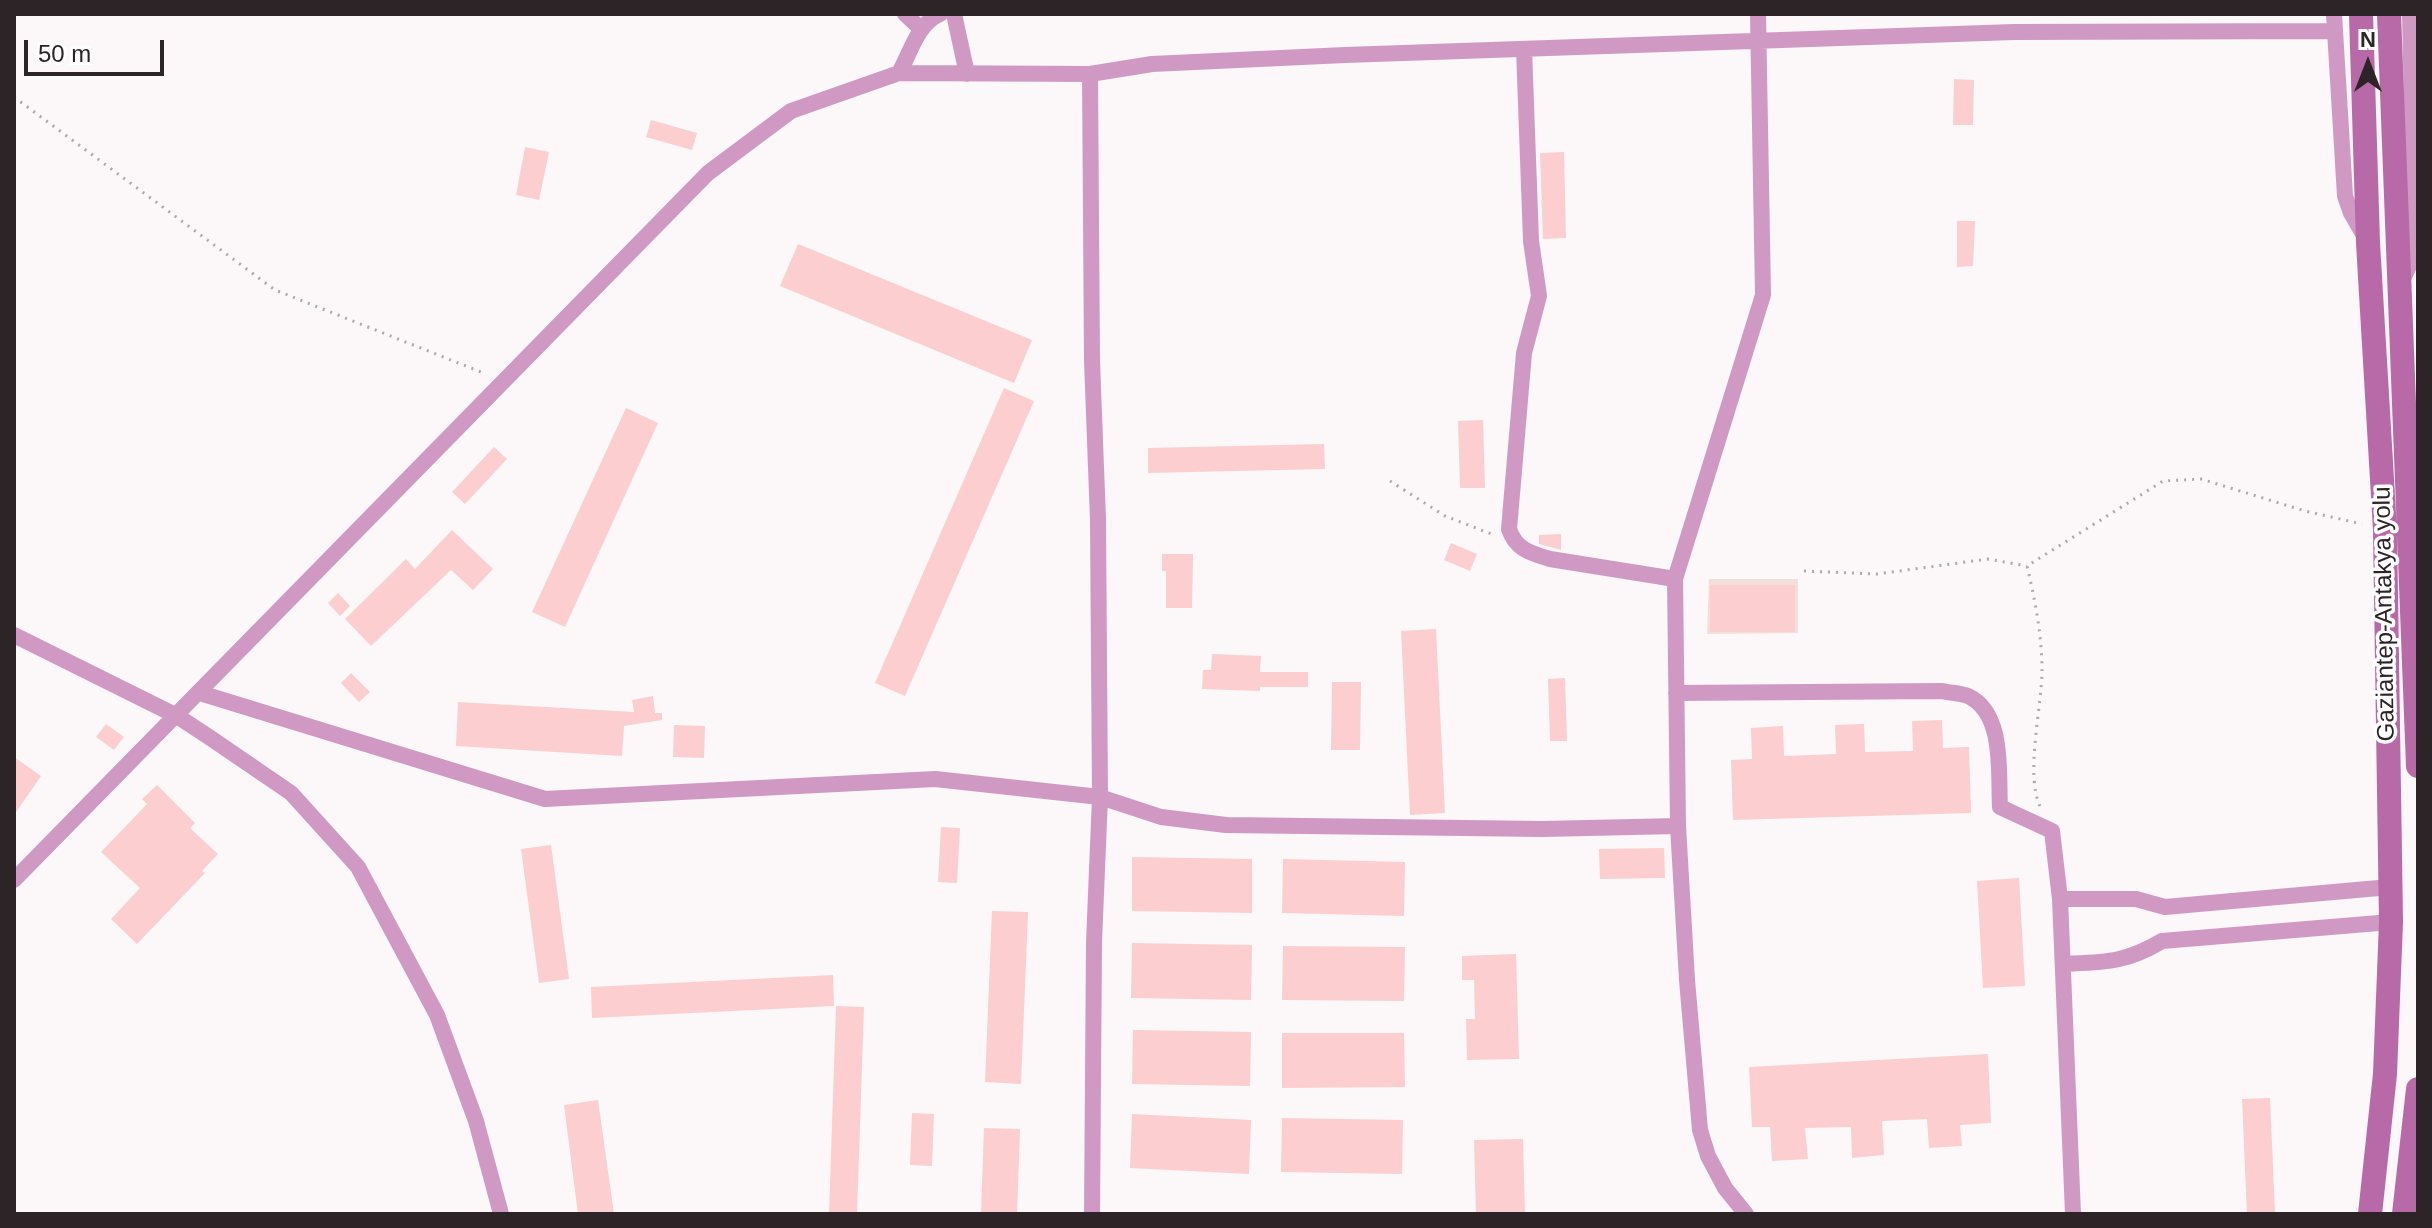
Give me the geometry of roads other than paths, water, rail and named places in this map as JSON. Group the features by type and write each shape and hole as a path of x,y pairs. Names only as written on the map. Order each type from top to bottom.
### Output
{"main road":[{"name":"Gaziantep-Antakya yolu","path":"2361,14 2368,243 2385,530 2391,922 2385,1074 2370,1214"},
{"name":"Gaziantep-Antakya yolu","path":"2389,14 2418,766"},
{"path":"2404,1214 2418,1089"}],"street":[{"path":"905,14 921,29"},
{"path":"899,73 921,29 929,19 940,14"},
{"path":"954,14 967,74"},
{"path":"1746,1214 1725,1188 1708,1156 1700,1130 1678,826 1675,579 1763,295 1758,14"},
{"path":"2399,285 2409,266 2415,238 2410,14"},
{"path":"14,880 708,173 791,111 899,73 1090,74 1152,64 2334,23 2345,196 2368,243"},
{"path":"1524,49 1531,241 1539,296 1524,353 1509,529 1513,541 1531,553 1550,559 1675,579"},
{"path":"1090,74 1100,797 1094,942 1092,1214"},
{"path":"14,635 177,716 291,793 358,867 437,1015 476,1121 501,1214"},
{"path":"1676,693 1942,691 1966,695 1979,704 1988,717 1996,739 2000,807 2052,831 2060,899 2073,1214"},
{"path":"200,693 545,799 935,779 1100,797 1161,817 1226,825 1542,829 1678,826"},
{"path":"2060,899 2136,899 2165,907 2390,887"},
{"path":"2063,964 2110,961 2138,955 2162,941 2391,922"}]}
